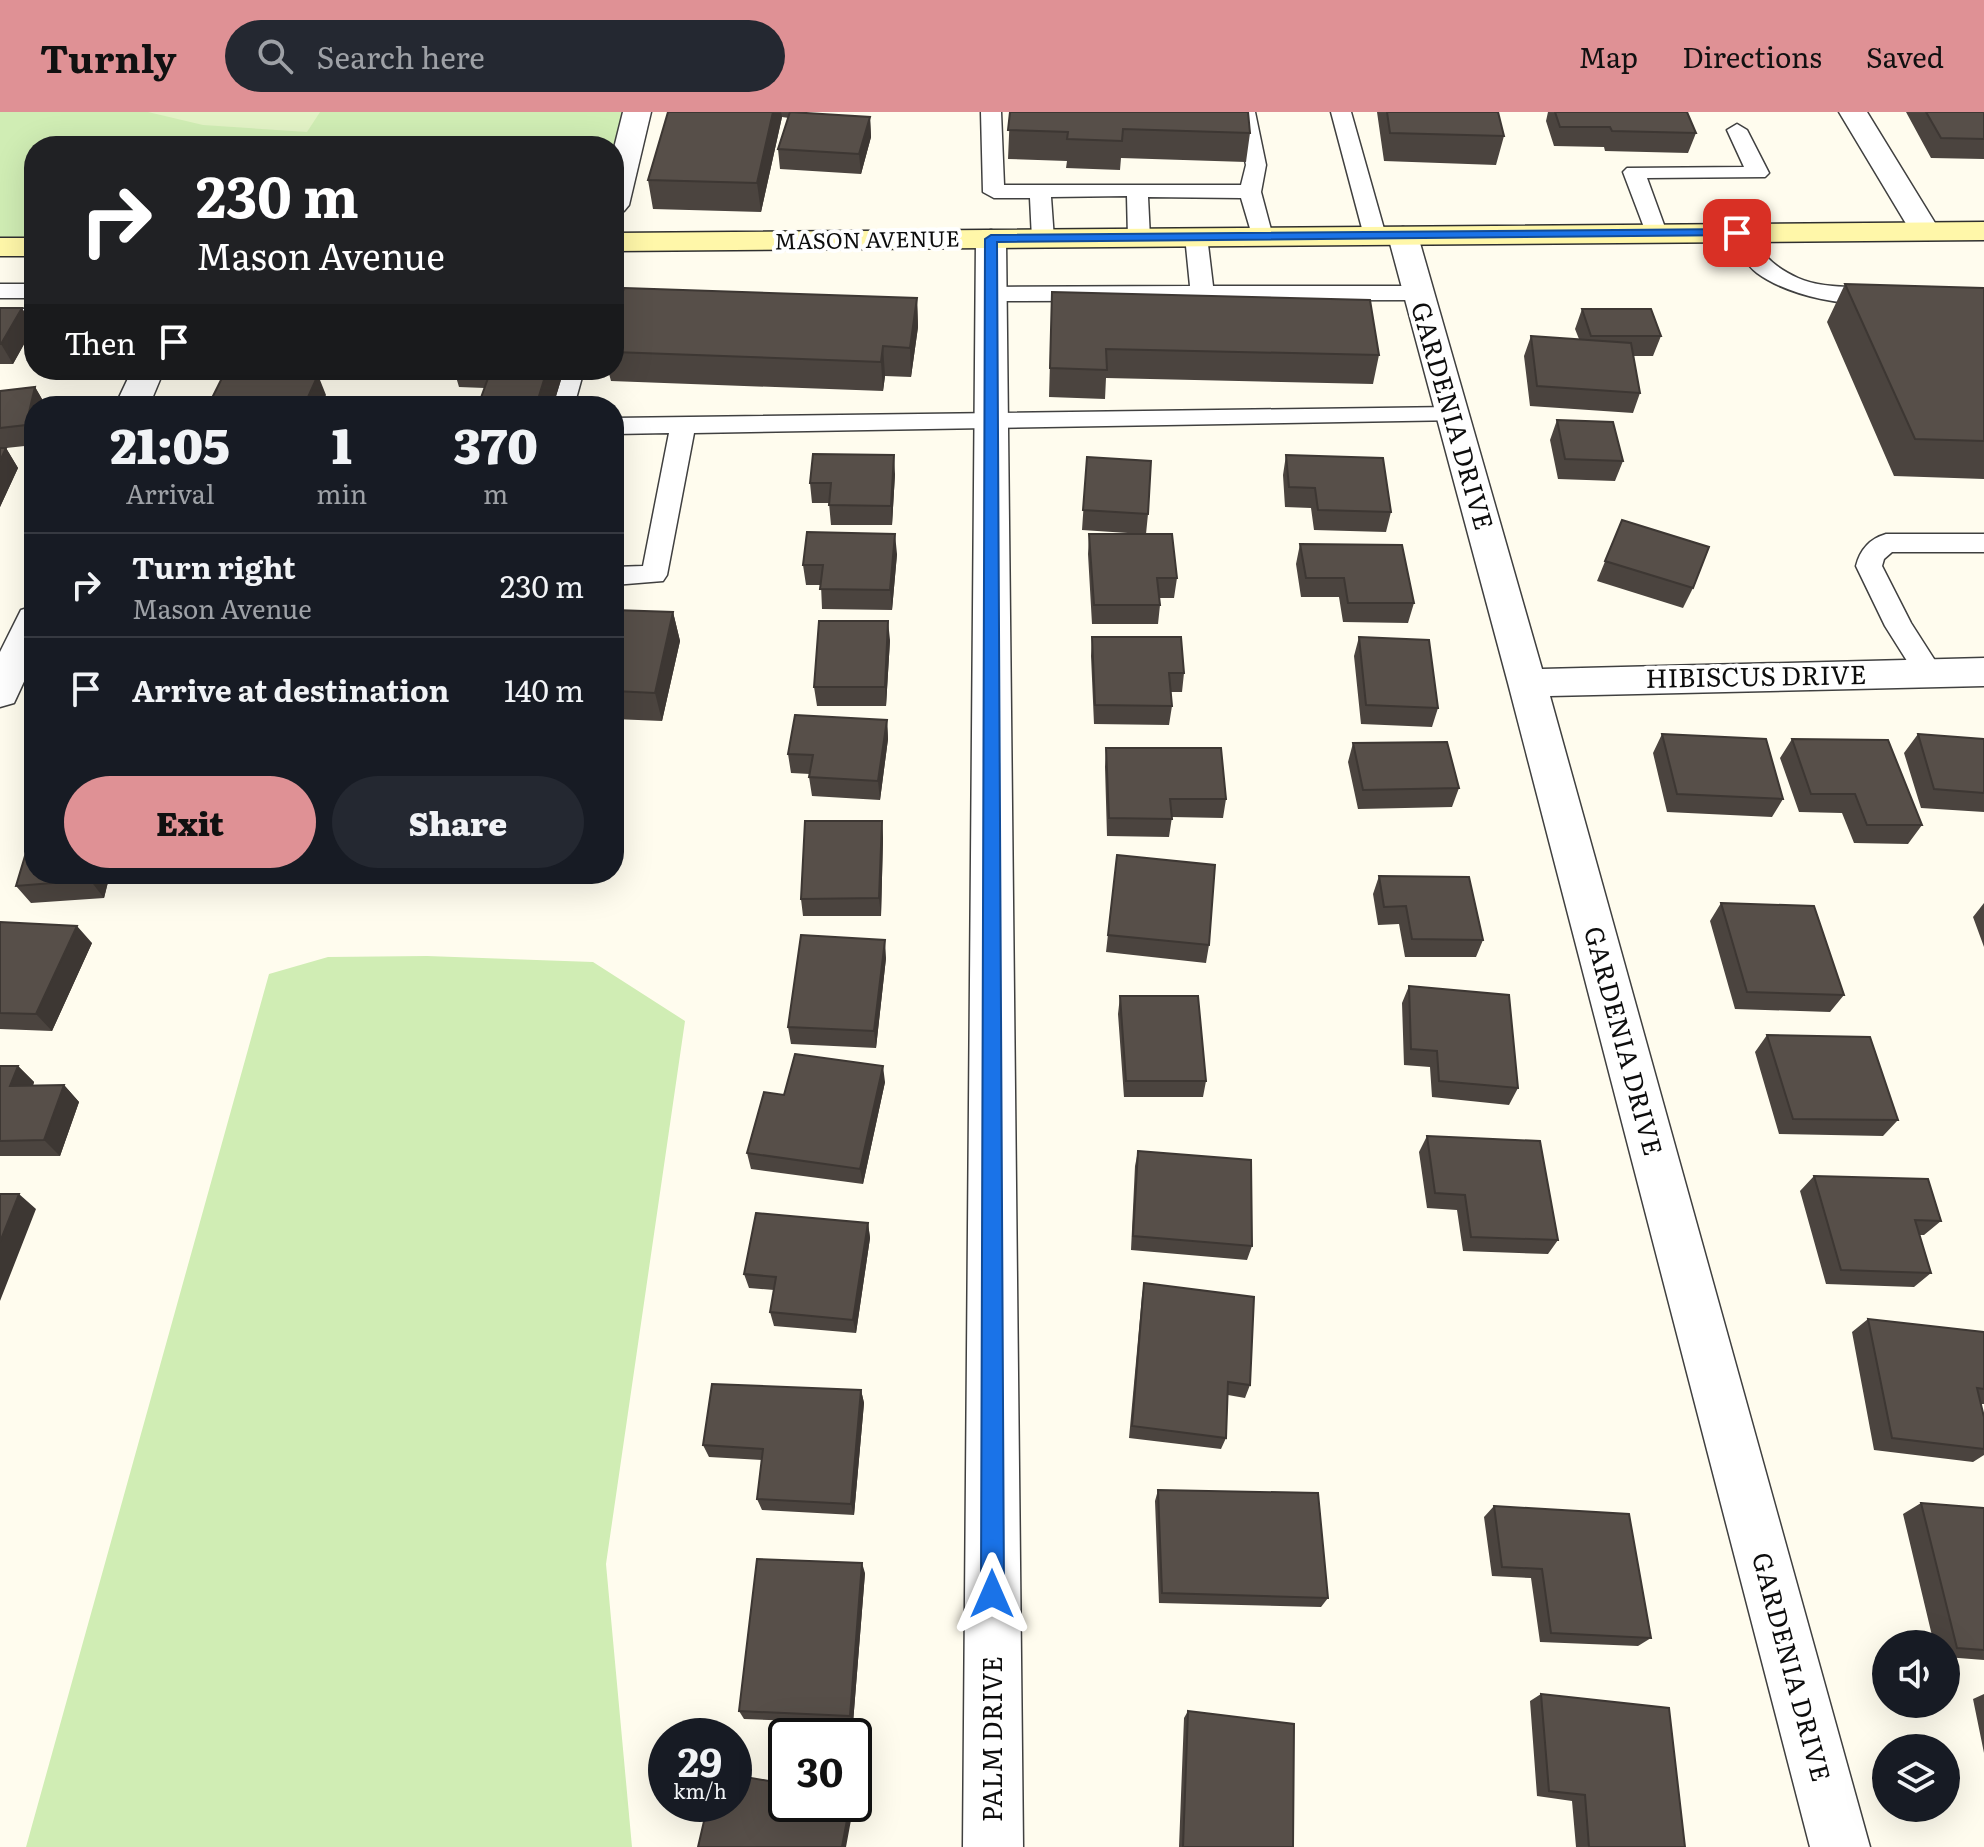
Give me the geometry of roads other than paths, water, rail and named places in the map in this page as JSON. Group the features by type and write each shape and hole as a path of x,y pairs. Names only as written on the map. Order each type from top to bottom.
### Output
{"main road":[{"name":"MASON AVENUE","path":"624,242 1984,231"},
{"path":"0,247 24,247"}],"street":[{"path":"624,165 637,112"},
{"path":"1853,112 1925,231"},
{"name":"GARDENIA DRIVE","path":"1389,236 1418,293 1527,683 1840,1847"},
{"name":"PALM DRIVE","path":"991,239 993,1847"},
{"path":"0,693 24,641"},
{"name":"HIBISCUS DRIVE","path":"1527,683 1984,672"}],"lane":[{"path":"991,112 994,192 1250,192"},
{"path":"1245,112 1256,165 1250,192 1262,237"},
{"path":"1341,112 1389,236"},
{"path":"1656,233 1634,172 1758,173 1737,130"},
{"path":"1137,190 1139,238"},
{"path":"1040,191 1043,239"},
{"path":"1737,233 1763,266 1800,289 1839,295 1911,296"},
{"path":"1196,236 1202,293"},
{"path":"0,291 24,291"},
{"path":"991,294 1418,293"},
{"path":"0,316 24,316"},
{"path":"624,426 1452,415"},
{"path":"624,576 654,575 683,425"},
{"path":"1929,673 1899,626 1869,566 1872,555 1886,543 1984,543"}]}
